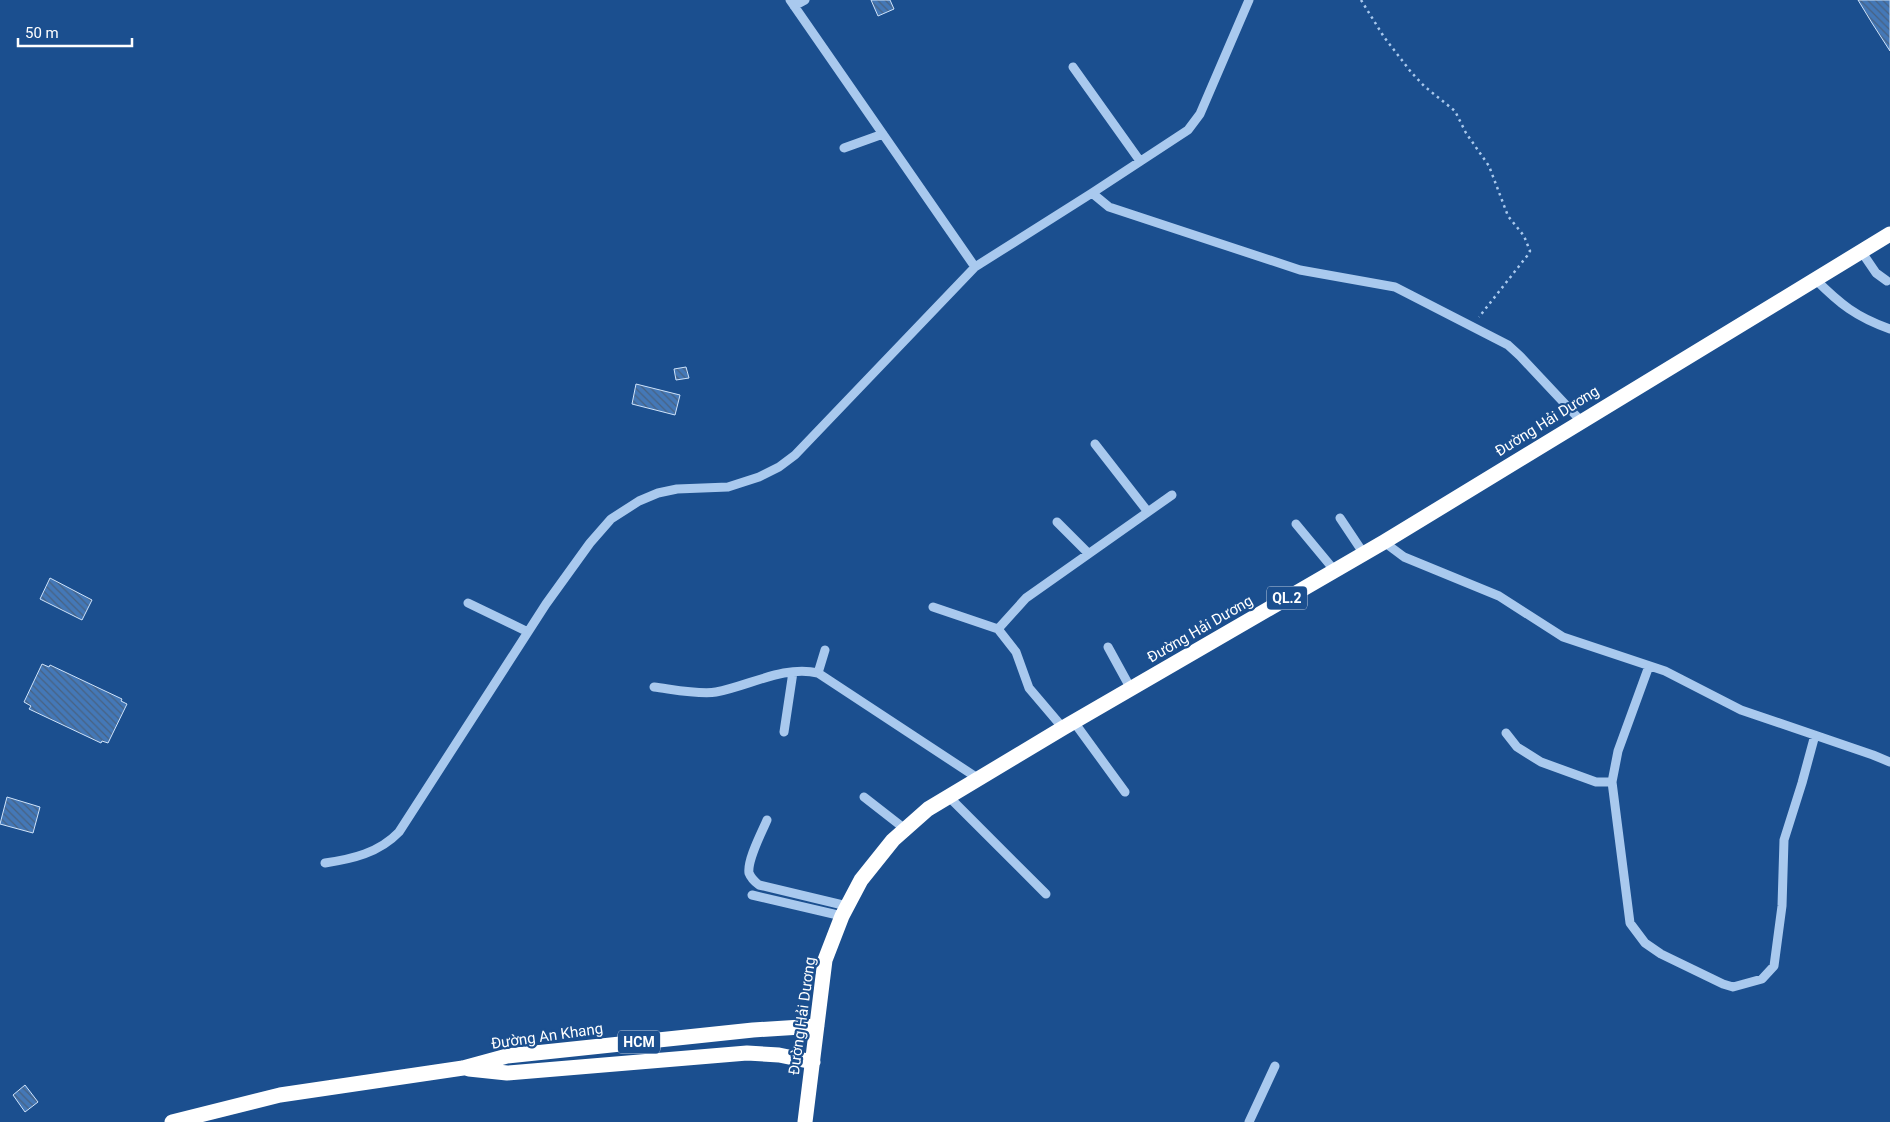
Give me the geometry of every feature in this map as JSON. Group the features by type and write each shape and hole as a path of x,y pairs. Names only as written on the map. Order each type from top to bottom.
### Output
{"highway":[{"name":"Đường Hải Dương","path":"804,1122 825,960 844,911 862,880 893,840 928,809 1068,725 1364,554 1890,234"},
{"name":"Đường An Khang","path":"172,1122 280,1095 463,1068 507,1056 754,1030 817,1026"},
{"name":"Đường An Khang","path":"463,1068 507,1073 748,1053 779,1054 812,1062"}],"street":[{"path":"805,0 792,3 975,266"},
{"path":"325,863 351,859 366,854 390,842 399,832 528,632 590,543 612,518 638,500 658,493 677,489 728,487 759,477 795,455 975,266 1140,162 1194,124 1249,0"},
{"path":"1073,67 1140,162"},
{"path":"844,148 883,134"},
{"path":"1092,193 1109,207 1290,268 1395,287 1508,345 1581,421"},
{"path":"1861,251 1876,273 1887,281"},
{"path":"1815,279 1852,313 1890,329"},
{"path":"1094,444 1148,512"},
{"path":"998,629 1026,598 1172,495"},
{"path":"1340,518 1364,554"},
{"path":"1058,522 1088,553"},
{"path":"1296,524 1335,570"},
{"path":"1384,542 1404,557 1499,596 1563,638 1672,674 1741,710 1890,762"},
{"path":"468,603 528,632"},
{"path":"933,607 998,629 1016,652 1029,688 1068,725 1124,792"},
{"path":"1108,647 1131,689"},
{"path":"818,674 825,650"},
{"path":"1649,666 1618,751 1612,782 1630,923 1645,943 1661,954 1723,984 1733,987 1762,979 1774,966 1782,906 1784,840 1802,783 1814,735"},
{"path":"654,687 715,692 793,672 808,671 818,674 979,779"},
{"path":"784,732 793,672"},
{"path":"1506,733 1517,747 1541,762 1596,782 1612,782"},
{"path":"864,797 905,829"},
{"path":"949,797 1046,894"},
{"path":"767,820 751,860 749,872 754,881 759,885 844,911"},
{"path":"752,895 844,911"},
{"path":"1249,1122 1275,1066"}],"path":[{"path":"1362,0 1384,37 1411,72 1424,86 1455,111 1466,133 1489,166 1508,216 1529,245 1530,251 1527,256 1481,313 1475,327"}],"building":[{"path":"871,0 890,0 894,9 878,16"},
{"path":"1858,0 1890,0 1890,51 1872,23"},
{"path":"686,367 689,378 676,380 674,369"},
{"path":"636,384 680,395 675,415 632,404"},
{"path":"50,578 92,600 82,620 40,599"},
{"path":"42,664 49,667 50,665 122,699 121,701 127,704 108,743 102,741 101,743 29,709 31,706 24,702"},
{"path":"7,797 40,807 33,833 0,824"},
{"path":"25,1085 38,1102 25,1112 13,1095"}]}
